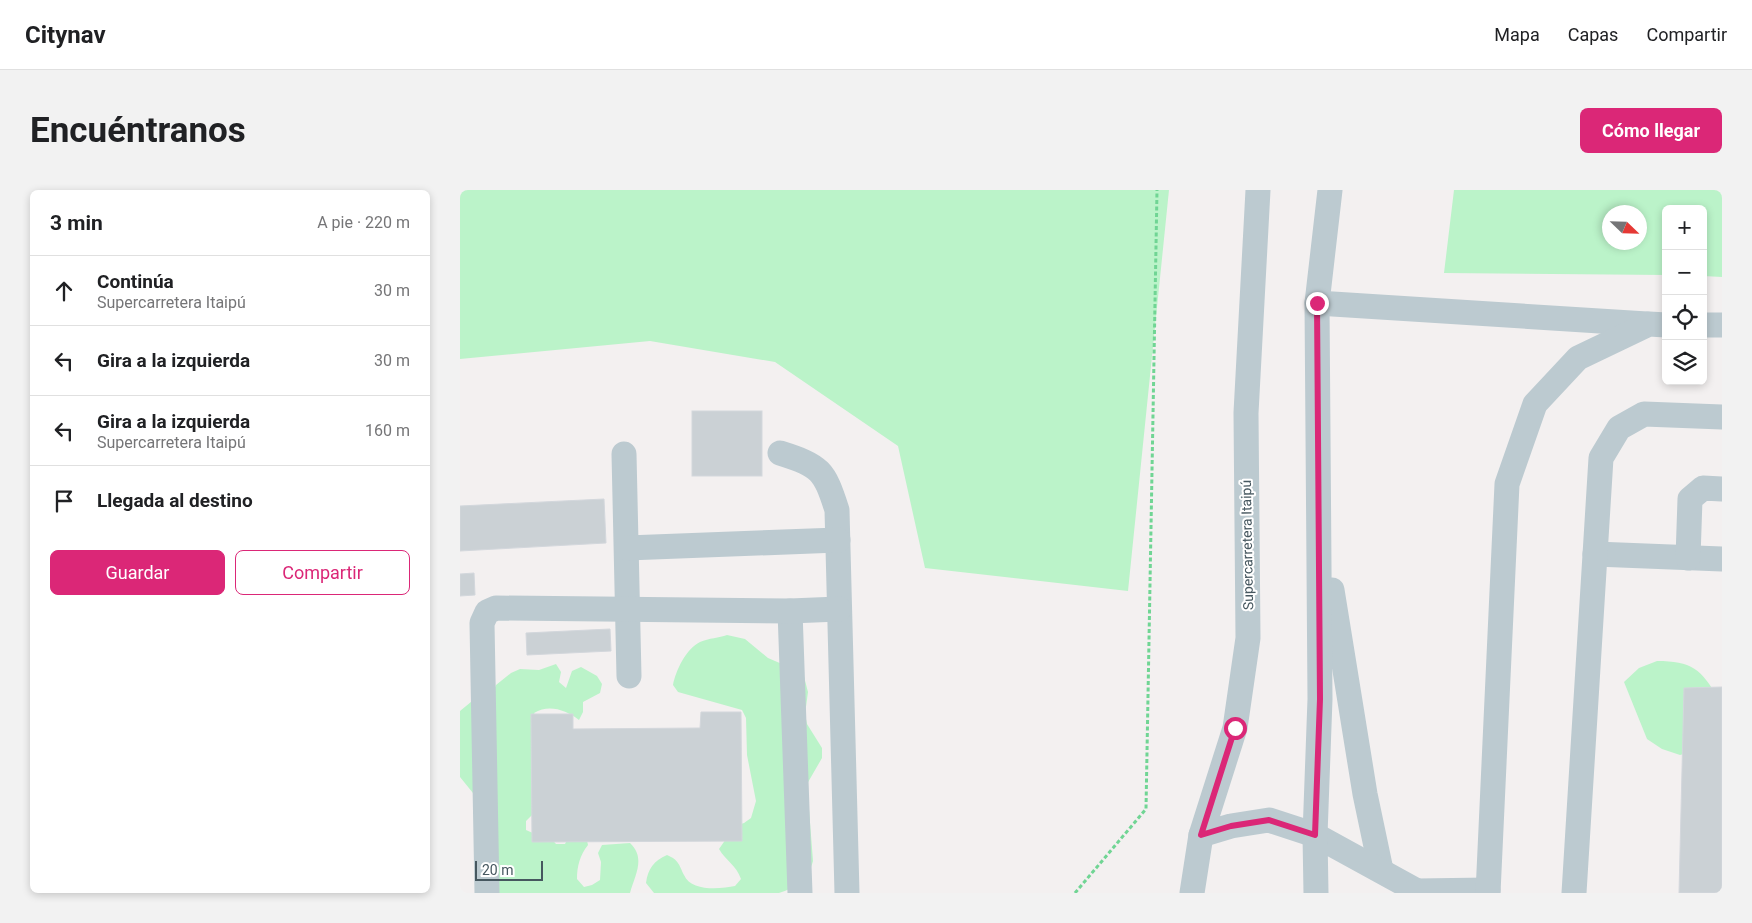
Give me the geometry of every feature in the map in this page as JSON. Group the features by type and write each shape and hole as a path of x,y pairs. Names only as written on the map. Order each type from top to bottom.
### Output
{"street":[{"name":"Supercarretera Itaipú","path":"1190,890 1201,835 1235,728 1248,638 1246,413 1258,190"},
{"path":"1316,893 1315,835 1320,699 1317,303 1330,190"},
{"path":"1317,303 1658,324"},
{"path":"1201,835 1231,826 1269,820 1315,835 1381,870 1415,892 1488,892 1507,484 1535,404 1578,358 1658,324"},
{"path":"1707,325 1722,325"},
{"path":"1574,893 1601,458 1618,428 1644,414 1722,417"},
{"path":"780,453 808,462 827,479 837,510 847,893"},
{"path":"624,454 629,676"},
{"path":"1318,456 1334,602 1365,794 1381,870"},
{"path":"1688,558 1690,499 1703,488 1722,488"},
{"path":"627,548 838,540"},
{"path":"1595,554 1722,559"},
{"path":"487,893 482,623 487,612 496,608 790,611 839,609"},
{"path":"790,611 800,893"}],"path":[{"path":"1075,893 1146,809 1157,190"}],"green space":[{"path":"460,190 1169,190 1128,591 925,568 898,446 775,362 650,341 460,359"},
{"path":"1454,190 1722,190 1722,277 1707,276 1707,205 1662,205 1662,275 1444,273"},
{"path":"727,635 745,639 768,658 803,673 808,692 805,714 807,724 822,748 822,758 807,784 813,861 805,877 790,888 779,893 654,893 646,883 648,873 655,863 667,855 676,861 688,880 700,887 722,888 735,886 741,879 719,849 735,826 751,818 756,801 747,755 746,718 742,710 678,692 673,685 682,660 695,645"},
{"path":"1657,661 1679,663 1694,669 1706,680 1718,699 1699,750 1680,755 1662,749 1647,739 1624,682 1639,668"},
{"path":"556,664 561,672 559,682 566,688 572,671 581,667 597,676 602,684 600,693 583,702 583,712 579,720 569,713 557,709 540,710 534,713 539,721 533,814 526,821 526,830 535,834 543,830 556,844 565,844 569,836 586,836 588,845 581,857 577,874 577,879 584,887 600,880 601,862 598,853 602,845 630,843 637,855 638,867 630,893 484,893 477,798 460,777 460,711 477,697 493,693 496,685 511,673 520,669 539,670"}],"building":[{"path":"692,411 762,411 762,476 692,476"},
{"path":"604,499 606,543 460,551 460,506"},
{"path":"474,573 475,595 460,596 460,574"},
{"path":"610,629 611,651 527,655 526,633"},
{"path":"1722,687 1722,893 1679,893 1684,688"},
{"path":"701,712 741,712 742,841 532,842 531,714 573,714 573,729 700,728"}],"route":[{"path":"1235,728 1201,835 1231,826 1269,820 1315,835 1320,699 1317,303"}]}
